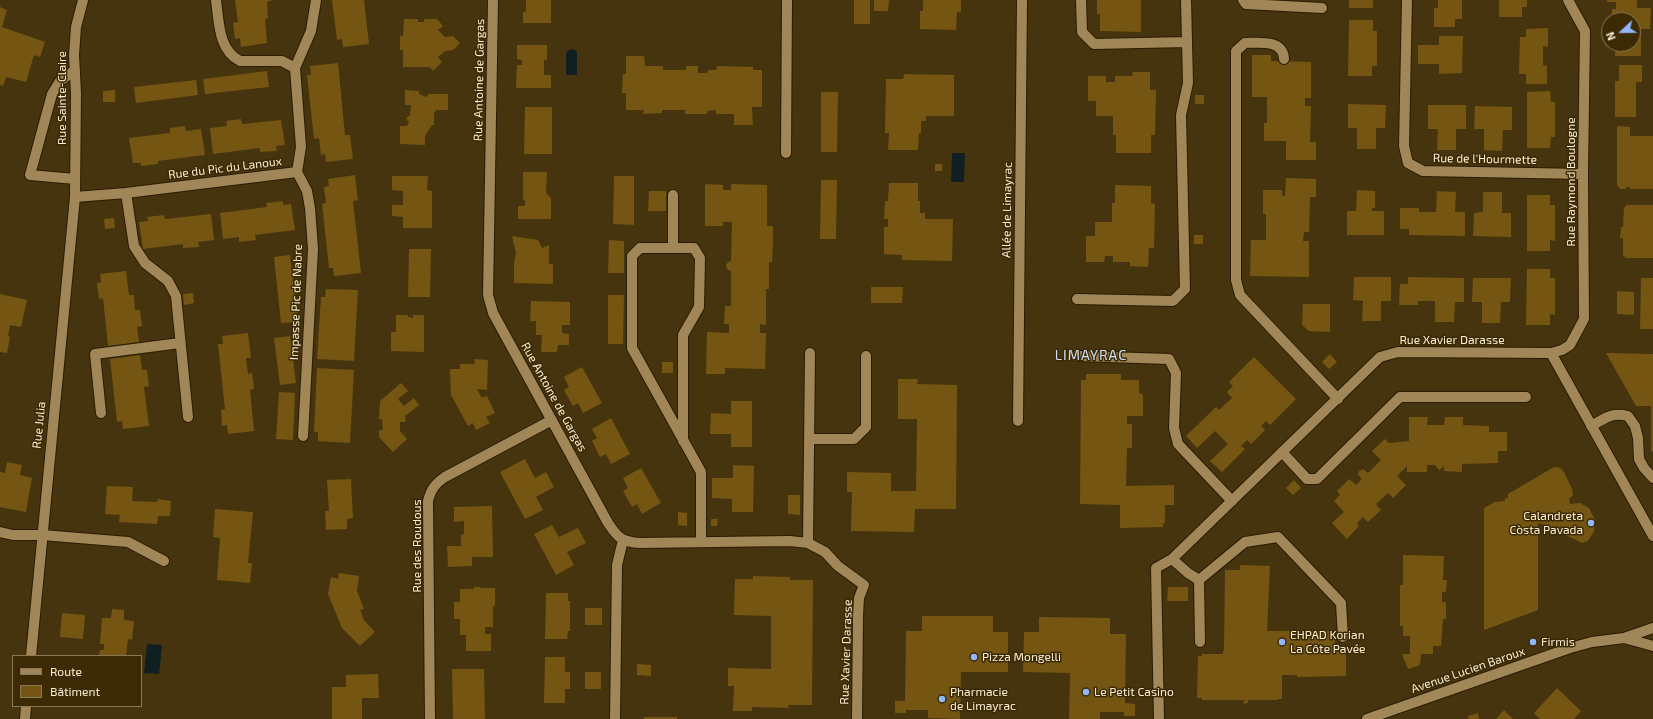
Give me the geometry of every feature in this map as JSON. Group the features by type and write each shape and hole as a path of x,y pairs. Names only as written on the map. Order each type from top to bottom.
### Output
{"street":[{"name":"Rue Sainte-Claire","path":"75,197 76,93 74,55 76,27 82,0"},
{"path":"216,0 221,36 229,53 234,58 240,61 282,60 295,68"},
{"name":"Rue du Pic du Lanoux","path":"75,197 126,193 297,172 301,147 295,68 311,31 316,0"},
{"name":"Rue Antoine de Gargas","path":"493,0 488,295 493,313 608,523 616,534 623,540"},
{"path":"786,153 787,0"},
{"name":"Allée de Limayrac","path":"1018,421 1022,0"},
{"path":"1081,0 1082,32 1094,44 1187,42"},
{"path":"1077,299 1174,301 1185,289 1181,115 1188,83 1186,0"},
{"path":"1243,0 1246,4 1322,8"},
{"name":"Rue de l'Hourmette","path":"1407,0 1404,146 1408,163 1423,171 1583,174"},
{"name":"Rue Raymond Boulogne","path":"1551,353 1562,350 1570,345 1584,319 1583,174 1585,31 1568,0"},
{"path":"1284,59 1284,55 1280,48 1272,43 1245,43 1236,51 1236,280 1240,295 1338,399"},
{"path":"75,70 60,81 52,94 30,175 75,179"},
{"name":"Impasse Pic de Nabre","path":"297,172 307,191 310,208 313,249 303,436"},
{"path":"126,193 134,246 145,263 168,281 176,296 188,416"},
{"path":"673,195 673,248"},
{"name":"Rue Julia","path":"31,655 75,197"},
{"path":"683,441 683,336 699,307 700,258 694,248 640,248 632,256 632,348 683,441 701,472 701,542"},
{"path":"101,413 95,354 180,343"},
{"name":"Rue Xavier Darasse","path":"1159,719 1156,568 1172,560 1380,357 1398,352 1551,353"},
{"path":"615,719 618,565 623,540 640,543 790,541 808,543 810,353"},
{"path":"1551,353 1653,536"},
{"path":"809,439 854,439 866,427 866,356"},
{"path":"1078,356 1169,359 1176,373 1174,428 1178,444 1232,501"},
{"path":"1282,452 1307,479 1317,479 1400,397 1526,397"},
{"path":"1591,426 1609,416 1618,414 1628,416 1635,426 1638,438 1639,459 1644,468 1653,478"},
{"name":"Rue des Roudous","path":"430,719 428,501 431,491 436,483 445,477 552,420"},
{"path":"0,532 13,535 42,535 128,542 164,561"},
{"path":"1199,580 1245,542 1278,537 1341,603 1343,637"},
{"name":"Rue Xavier Darasse","path":"808,543 826,552 838,566 864,585 859,598 858,616 857,719"},
{"path":"1172,560 1199,580"},
{"path":"1199,580 1200,642"},
{"name":"Avenue Lucien Baroux","path":"1367,719 1570,648 1592,642 1624,638 1653,628"},
{"name":"Avenue Lucien Baroux","path":"1624,638 1653,646"},
{"path":"25,719 26,707"}],"shaded area":[{"path":"570,49 575,50 577,53 577,75 566,75 566,53"},
{"path":"952,153 965,153 964,182 951,182"},
{"path":"147,644 162,645 159,674 144,673"}],"building":[{"path":"235,0 273,0 267,2 268,18 265,19 267,43 241,47 240,38 235,39 233,23 238,22"},
{"path":"332,0 364,0 369,44 343,47 342,39 337,40"},
{"path":"526,0 551,0 551,23 523,23 523,12 526,12"},
{"path":"854,0 870,0 870,24 854,24"},
{"path":"874,0 889,0 888,11 874,11"},
{"path":"923,0 961,0 961,12 957,12 956,30 920,29 920,11 923,11"},
{"path":"1097,0 1141,0 1141,32 1100,31 1100,14 1097,14"},
{"path":"1349,0 1373,0 1373,8 1349,8"},
{"path":"1438,0 1462,0 1462,19 1455,19 1455,27 1434,27 1434,8 1438,8"},
{"path":"1499,0 1527,0 1527,7 1522,7 1522,17 1499,17"},
{"path":"1607,0 1637,0 1637,8 1651,8 1650,29 1641,29 1641,12 1612,12 1612,9 1616,9 1616,2 1607,2"},
{"path":"0,7 7,10 2,27 45,42 40,57 34,55 26,82 6,77 3,86 0,85"},
{"path":"404,19 418,19 418,22 424,22 424,19 437,19 443,26 438,30 445,37 453,36 460,43 453,50 445,51 438,57 442,62 433,71 430,67 403,67 403,50 400,50 400,36 403,36"},
{"path":"1349,20 1373,20 1373,31 1377,31 1377,66 1372,66 1372,76 1348,76"},
{"path":"1548,28 1548,47 1543,46 1543,65 1547,66 1547,84 1526,84 1526,74 1519,74 1520,37 1526,37 1526,29"},
{"path":"1439,36 1463,36 1462,73 1439,74 1439,64 1418,64 1418,45 1439,45"},
{"path":"517,45 547,45 547,60 544,60 544,75 551,75 551,88 516,88 517,65 522,65 522,60 517,59"},
{"path":"1615,52 1641,52 1641,56 1615,56"},
{"path":"1252,55 1271,55 1271,61 1311,62 1311,98 1305,98 1305,106 1311,106 1310,142 1316,142 1316,160 1286,160 1286,141 1264,141 1264,123 1267,123 1267,97 1252,97"},
{"path":"626,56 644,56 645,66 663,66 663,70 686,70 686,66 698,66 698,73 707,73 708,70 716,70 717,66 753,67 753,70 762,70 762,107 752,107 753,125 734,125 734,114 716,114 716,110 707,111 707,114 685,114 685,110 662,110 662,113 643,114 644,110 626,110 626,93 622,93 623,74 626,74"},
{"path":"338,63 345,135 350,135 353,159 326,162 325,154 321,155 319,138 314,139 307,75 311,75 310,66"},
{"path":"1619,65 1642,65 1642,82 1636,82 1636,117 1615,117 1615,81 1619,81"},
{"path":"267,71 269,87 205,94 203,79"},
{"path":"1132,72 1150,72 1150,90 1156,90 1155,135 1151,135 1151,153 1116,153 1116,135 1113,135 1113,116 1096,116 1096,101 1088,101 1088,76 1106,76 1106,82 1115,82 1115,76 1133,76"},
{"path":"904,74 954,75 954,116 926,116 926,121 921,121 921,133 919,133 918,150 888,150 889,133 885,133 886,79 903,79"},
{"path":"196,80 198,95 136,103 134,87"},
{"path":"115,90 115,102 103,102 103,91"},
{"path":"405,90 419,91 419,94 426,97 429,94 448,94 448,110 436,110 434,114 434,125 432,125 425,136 425,145 400,144 400,126 407,126 409,122 406,118 410,115 411,105 405,105"},
{"path":"1550,91 1551,102 1555,102 1555,137 1551,137 1550,148 1527,148 1527,92"},
{"path":"821,92 838,92 837,152 821,152"},
{"path":"1195,95 1204,95 1204,104 1195,104"},
{"path":"1348,104 1386,105 1385,128 1376,128 1376,149 1357,149 1357,128 1348,128"},
{"path":"1428,105 1466,105 1466,129 1456,129 1456,150 1437,150 1438,129 1428,129"},
{"path":"1475,106 1512,107 1512,130 1503,130 1502,151 1484,150 1484,129 1474,129"},
{"path":"525,107 552,107 552,154 524,154"},
{"path":"241,119 242,124 281,120 285,145 276,146 277,151 260,152 260,148 213,154 210,128 227,126 226,121"},
{"path":"185,126 186,131 201,129 205,155 158,161 158,164 141,166 141,163 133,163 129,138 170,133 170,128"},
{"path":"1617,126 1630,127 1630,136 1653,136 1653,189 1631,189 1628,186 1625,189 1620,189 1617,185"},
{"path":"935,164 942,164 942,171 935,171"},
{"path":"523,172 547,172 546,193 551,198 551,219 518,219 518,206 525,206 525,200 523,200"},
{"path":"355,175 358,200 353,201 361,273 334,276 333,268 329,268 322,204 326,203 324,187 329,186 328,179"},
{"path":"392,176 428,176 427,190 432,191 432,228 403,228 403,217 392,216 392,205 403,205 403,191 392,190"},
{"path":"614,176 634,176 634,225 613,224"},
{"path":"1286,178 1316,179 1316,197 1310,197 1309,232 1304,232 1303,241 1309,241 1309,277 1250,276 1251,240 1266,240 1266,214 1263,214 1263,190 1282,190 1282,196 1285,196"},
{"path":"821,180 837,180 836,239 820,239"},
{"path":"889,183 918,183 920,213 925,213 925,219 953,219 952,261 902,260 902,255 884,254 884,227 888,227 888,219 884,219 885,201 888,201"},
{"path":"705,184 723,185 723,190 731,190 731,184 767,185 767,226 773,226 773,244 772,262 769,262 769,289 766,289 766,325 760,324 760,333 766,333 765,369 725,368 725,374 706,374 707,332 729,333 729,324 724,324 725,306 731,306 731,271 727,269 726,265 731,261 732,222 723,222 723,226 705,226"},
{"path":"1115,185 1151,186 1151,203 1155,204 1154,248 1149,248 1148,267 1130,266 1130,262 1113,262 1113,256 1105,256 1104,262 1086,262 1086,236 1095,236 1095,222 1112,222 1112,203 1115,203"},
{"path":"1357,190 1375,191 1375,208 1372,208 1372,211 1384,211 1384,235 1347,235 1347,211 1356,211"},
{"path":"649,191 666,191 666,211 648,211"},
{"path":"1437,191 1456,192 1455,212 1465,212 1465,236 1409,235 1409,229 1400,229 1400,208 1419,208 1419,212 1436,212"},
{"path":"1483,192 1502,192 1502,213 1511,213 1511,237 1473,236 1474,213 1483,212"},
{"path":"1527,195 1550,195 1550,205 1555,205 1555,241 1550,240 1550,251 1527,251"},
{"path":"283,201 283,205 291,204 295,230 255,235 256,240 239,242 239,237 223,239 220,213 267,207 266,203"},
{"path":"1627,205 1653,205 1653,258 1626,258 1623,255 1623,238 1620,238 1621,227 1623,227 1624,208"},
{"path":"211,214 214,240 198,242 199,247 183,248 183,244 143,249 139,222 148,221 147,217 164,215 165,219"},
{"path":"114,218 115,228 105,229 104,219"},
{"path":"1194,235 1203,235 1203,244 1194,244"},
{"path":"512,236 538,240 542,248 549,245 549,264 553,264 553,284 514,283 514,263 516,253"},
{"path":"609,240 624,241 624,273 608,273"},
{"path":"409,249 431,249 430,297 408,297"},
{"path":"290,255 298,322 281,323 274,257"},
{"path":"1527,269 1550,269 1550,278 1555,278 1555,315 1550,314 1550,325 1526,325"},
{"path":"126,271 129,295 134,295 135,310 140,310 142,326 137,327 139,342 108,346 103,298 99,299 97,283 101,282 100,274"},
{"path":"1354,277 1391,277 1391,301 1381,301 1381,321 1362,321 1363,301 1353,300"},
{"path":"1408,277 1464,278 1464,302 1455,302 1454,322 1435,322 1435,301 1418,301 1418,305 1399,305 1400,284 1408,284"},
{"path":"1473,278 1511,278 1510,302 1501,302 1500,323 1482,323 1482,302 1472,302"},
{"path":"1641,278 1653,278 1653,329 1640,329"},
{"path":"871,287 903,287 902,303 871,303"},
{"path":"326,289 358,290 354,361 317,359 321,297 325,297"},
{"path":"1617,291 1634,292 1634,315 1617,314"},
{"path":"193,293 194,303 184,305 183,294"},
{"path":"0,294 27,300 21,327 10,325 8,336 10,337 7,353 0,352"},
{"path":"608,295 624,295 623,344 608,344"},
{"path":"531,301 570,302 570,325 562,325 562,333 569,334 569,345 558,345 557,352 541,352 542,335 536,335 536,321 530,321"},
{"path":"1303,304 1330,304 1330,332 1309,331 1302,325"},
{"path":"396,315 408,315 408,317 413,318 413,315 424,315 424,352 391,351 391,332 396,332"},
{"path":"248,333 251,358 246,358 248,374 252,373 254,389 250,390 254,431 228,434 227,425 222,426 221,410 225,409 218,344 223,344 222,336"},
{"path":"290,336 296,383 280,385 274,338"},
{"path":"1606,353 1653,354 1653,451 1651,451 1651,406 1636,406"},
{"path":"1330,354 1337,362 1329,369 1322,362"},
{"path":"140,355 142,370 147,370 149,386 144,387 149,426 123,429 122,421 117,422 110,359"},
{"path":"1254,357 1296,399 1270,425 1266,421 1261,426 1265,430 1251,444 1247,440 1241,446 1245,449 1222,472 1210,461 1228,444 1215,431 1197,448 1186,436 1216,407 1219,410 1232,398 1227,392 1233,386 1229,382"},
{"path":"474,359 488,360 487,390 477,389 482,398 487,396 495,413 486,417 490,423 476,430 473,423 468,426 451,395 450,369 460,369 460,364 475,364"},
{"path":"662,362 673,362 673,373 662,373"},
{"path":"582,367 602,403 583,413 578,403 573,406 564,390 569,387 564,377"},
{"path":"317,368 354,370 350,443 318,441 318,432 314,432"},
{"path":"1086,374 1121,374 1121,380 1139,380 1139,393 1143,394 1143,416 1127,416 1127,424 1132,424 1132,448 1127,448 1126,486 1174,485 1174,505 1165,505 1165,523 1163,523 1163,527 1120,528 1120,505 1080,504 1081,380 1086,380"},
{"path":"898,379 918,379 917,384 957,385 956,509 915,509 914,532 851,531 852,492 847,492 847,472 891,473 891,491 916,491 917,419 898,419"},
{"path":"401,383 408,391 398,399 404,406 414,398 419,405 405,416 406,422 400,422 400,431 407,439 393,452 379,437 379,430 383,430 382,419 379,419 380,401"},
{"path":"279,392 295,393 293,440 276,439"},
{"path":"731,401 752,401 752,447 731,447 731,434 710,434 711,413 731,414"},
{"path":"1409,417 1428,417 1427,425 1444,425 1445,417 1463,417 1463,425 1489,426 1489,432 1507,432 1507,451 1498,451 1498,463 1462,464 1462,472 1444,471 1444,466 1439,470 1435,465 1427,465 1427,472 1407,472 1407,466 1397,476 1406,485 1393,498 1388,493 1376,504 1381,510 1368,522 1363,517 1357,523 1359,526 1347,539 1332,523 1344,512 1334,501 1340,495 1337,491 1349,479 1356,485 1362,479 1358,475 1359,471 1363,469 1368,473 1381,460 1372,451 1385,439 1389,443 1409,441"},
{"path":"611,418 630,454 611,464 606,454 600,457 592,441 597,438 592,429"},
{"path":"525,459 535,478 546,472 554,487 536,497 543,510 525,519 500,472"},
{"path":"7,462 22,465 20,475 32,478 26,512 0,507 0,472 5,473"},
{"path":"733,465 754,466 753,512 732,512 732,499 712,498 712,478 733,478"},
{"path":"1554,467 1560,468 1564,472 1572,489 1573,495 1569,499 1570,504 1580,503 1589,508 1595,520 1594,531 1588,541 1582,543 1538,523 1538,610 1484,630 1484,508 1495,502 1505,501 1505,498 1508,498 1508,494"},
{"path":"641,468 661,503 642,514 637,504 632,507 623,491 628,488 623,478"},
{"path":"351,479 353,518 347,519 347,529 326,530 325,511 329,511 327,480"},
{"path":"1294,480 1301,488 1293,495 1286,488"},
{"path":"107,486 133,487 132,501 157,502 158,499 171,501 170,516 158,516 157,524 119,522 120,515 105,514"},
{"path":"788,495 800,495 800,515 788,514"},
{"path":"492,506 493,557 472,557 472,566 448,567 447,546 461,546 461,534 464,535 464,521 454,522 454,507"},
{"path":"215,509 253,512 248,563 252,563 250,583 217,580 220,538 213,537"},
{"path":"678,512 687,513 687,526 678,525"},
{"path":"711,519 718,519 717,526 711,526"},
{"path":"552,525 559,537 578,528 586,543 567,552 574,565 556,575 534,534"},
{"path":"1403,555 1444,556 1443,580 1447,580 1446,592 1442,592 1442,602 1446,602 1446,619 1443,619 1441,646 1433,646 1433,654 1421,654 1420,665 1408,669 1402,654 1410,654 1410,636 1403,636 1403,626 1400,626 1400,585 1403,585"},
{"name":"EHPAD Korian La Côte Pavée","path":"1240,565 1270,566 1267,631 1335,631 1335,650 1346,650 1346,676 1297,677 1297,675 1282,675 1282,699 1278,700 1248,700 1248,703 1243,704 1244,700 1202,700 1202,698 1197,698 1198,656 1202,656 1202,654 1223,654 1224,651 1225,570 1240,570"},
{"path":"339,573 359,576 357,591 364,609 360,610 364,620 375,632 360,646 342,628 328,594 331,577 338,579"},
{"path":"753,576 790,577 790,580 813,580 812,705 788,705 789,708 752,707 752,711 733,711 734,686 728,686 728,668 771,669 771,616 734,615 735,579 753,579"},
{"path":"474,587 495,588 493,627 485,627 485,634 491,634 491,651 466,651 466,635 460,635 460,619 454,619 454,602 460,602 460,589 474,589"},
{"path":"1168,587 1188,587 1188,601 1167,601"},
{"path":"546,593 568,593 568,601 570,601 570,631 568,631 567,639 545,639"},
{"path":"585,608 602,608 602,625 585,625"},
{"path":"112,609 124,610 124,620 134,621 132,640 128,639 126,655 99,655 100,650 104,650 104,644 100,644 102,618 111,618"},
{"path":"62,613 85,615 83,639 60,637"},
{"path":"922,616 993,616 993,632 1008,632 1008,672 961,672 960,719 928,718 928,710 906,710 906,713 895,713 895,701 905,701 906,631 922,631"},
{"path":"1039,617 1110,618 1110,634 1126,634 1125,703 1135,704 1135,716 1124,716 1124,712 1100,712 1100,719 1069,719 1070,673 1023,672 1024,632 1039,632"},
{"path":"545,657 565,657 565,672 570,672 570,689 565,689 565,703 544,703"},
{"path":"637,664 651,665 651,676 637,675"},
{"path":"452,669 484,669 485,719 453,719"},
{"path":"585,672 601,672 601,689 585,689"},
{"path":"378,674 379,698 362,698 362,719 332,719 332,687 346,687 346,675"},
{"path":"1557,688 1581,711 1574,719 1540,719 1534,713"},
{"path":"1504,710 1513,719 1496,719"},
{"path":"1478,713 1479,719 1468,719 1468,716"},
{"path":"644,717 677,717 677,719 644,719"}],"place":[{"name":"Calandreta Còsta Pavada","path":"1591,523"},
{"name":"EHPAD Korian La Côte Pavée","path":"1282,642"},
{"name":"Firmis","path":"1533,642"},
{"name":"Pizza Mongelli","path":"974,657"},
{"name":"Le Petit Casino","path":"1086,692"},
{"name":"Pharmacie de Limayrac","path":"942,699"}],"district":[{"name":"LIMAYRAC","path":"1091,355"}]}
